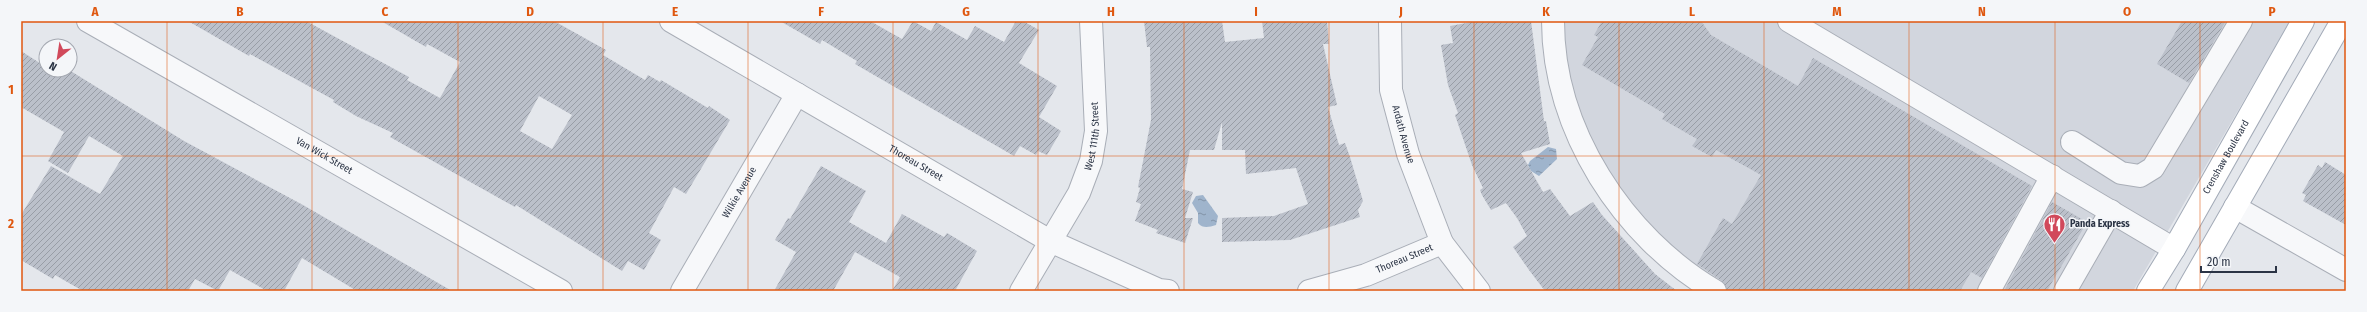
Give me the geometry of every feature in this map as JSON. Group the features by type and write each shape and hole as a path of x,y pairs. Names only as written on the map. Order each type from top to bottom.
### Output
{"main road":[{"name":"Crenshaw Boulevard","path":"2148,291 2174,249 2303,21"},
{"path":"2256,169 2267,122 2327,21"},
{"path":"2189,290 2256,169 2342,21"}],"street":[{"name":"Van Wick Street","path":"88,21 561,291"},
{"name":"Thoreau Street","path":"670,21 1050,241 1151,287 1168,291"},
{"name":"West 111th Street","path":"1050,241 1079,193 1091,161 1096,131 1091,21"},
{"name":"Ardath Avenue","path":"1390,21 1391,90 1408,154 1442,243"},
{"path":"1553,21 1560,80 1576,131 1598,174 1626,215 1660,251 1697,281 1715,291"},
{"path":"1789,21 2174,249"},
{"path":"2072,142 2121,173 2140,176 2153,168 2241,21"},
{"name":"Wilkie Avenue","path":"682,291 797,94"},
{"path":"1989,291 2052,176"},
{"path":"2235,207 2346,270"},
{"path":"2065,291 2111,212"},
{"path":"1022,291 1050,241"},
{"name":"Thoreau Street","path":"1309,291 1366,275 1442,243 1480,291"}],"shaded area":[{"path":"1557,21 2290,21 2133,291 1723,291 1631,215 1582,132"}],"water":[{"path":"1548,147 1556,149 1557,159 1539,176 1531,171 1528,165 1530,161"},
{"path":"1203,195 1218,216 1216,225 1204,227 1198,223 1198,213 1192,203 1196,196"}],"building":[{"path":"188,21 306,21 409,77 407,80 440,98 460,62 427,44 426,47 381,21 554,21 606,50 603,55 645,80 648,75 660,82 661,80 708,108 709,106 730,120 686,194 674,187 649,233 661,240 644,270 628,261 622,271 516,205 515,207 390,137 393,133 356,116 333,102 334,100 250,54 249,56","holes":["539,96 572,115 552,149 520,131"]},
{"path":"780,21 870,21 902,39 913,21 931,31 936,22 967,40 975,26 1004,42 1016,21 1023,21 1039,30 1019,63 1057,86 1039,117 1061,131 1047,155 1038,151 1036,155 1020,146 1014,156 855,64 857,61 822,40 820,44"},
{"path":"1144,21 1222,21 1225,42 1264,38 1262,21 1327,21 1329,44 1323,44 1337,105 1328,107 1339,145 1345,143 1363,201 1358,210 1360,217 1290,240 1222,242 1222,218 1274,216 1308,204 1296,168 1246,174 1245,150 1222,150 1222,122 1214,150 1190,150 1182,189 1193,192 1185,218 1193,218 1185,243 1156,233 1158,230 1135,221 1141,204 1136,202 1140,188 1138,187 1151,120 1150,47 1147,47"},
{"path":"1477,21 1531,21 1544,121 1546,121 1550,144 1521,153 1543,192 1550,189 1570,216 1593,202 1602,215 1655,274 1677,291 1545,291 1529,270 1513,247 1527,236 1517,218 1506,203 1491,210 1482,195 1480,190 1483,188 1472,165 1455,115 1458,113 1448,85 1441,45 1453,43 1450,26"},
{"path":"1602,21 1701,21 1711,35 1798,86 1813,58 2032,186 1982,278 1971,272 1960,291 1727,291 1722,281 1697,264 1723,218 1732,224 1761,175 1716,150 1712,157 1692,146 1697,139 1662,119 1665,114 1582,65 1598,37 1594,35"},
{"path":"2182,21 2226,21 2189,83 2157,64"},
{"path":"21,51 38,62 38,78 78,78 78,76 184,141 303,205 452,291 357,291 302,258 284,291 267,291 230,270 218,291 195,279 188,291 83,291 55,275 53,279 21,260 21,215 51,166 100,194 123,156 89,136 68,173 48,161 64,132 21,107"},
{"path":"2325,162 2346,175 2346,225 2303,201 2306,195 2302,193 2318,165 2322,168"},
{"path":"821,166 866,191 849,222 886,243 902,214 944,237 947,233 977,251 955,291 892,291 900,277 855,252 833,291 774,291 796,252 775,240 788,218 790,219"},
{"path":"2052,202 2087,222 2047,291 2004,291"}],"place":[{"name":"Panda Express","path":"2055,244"}]}
